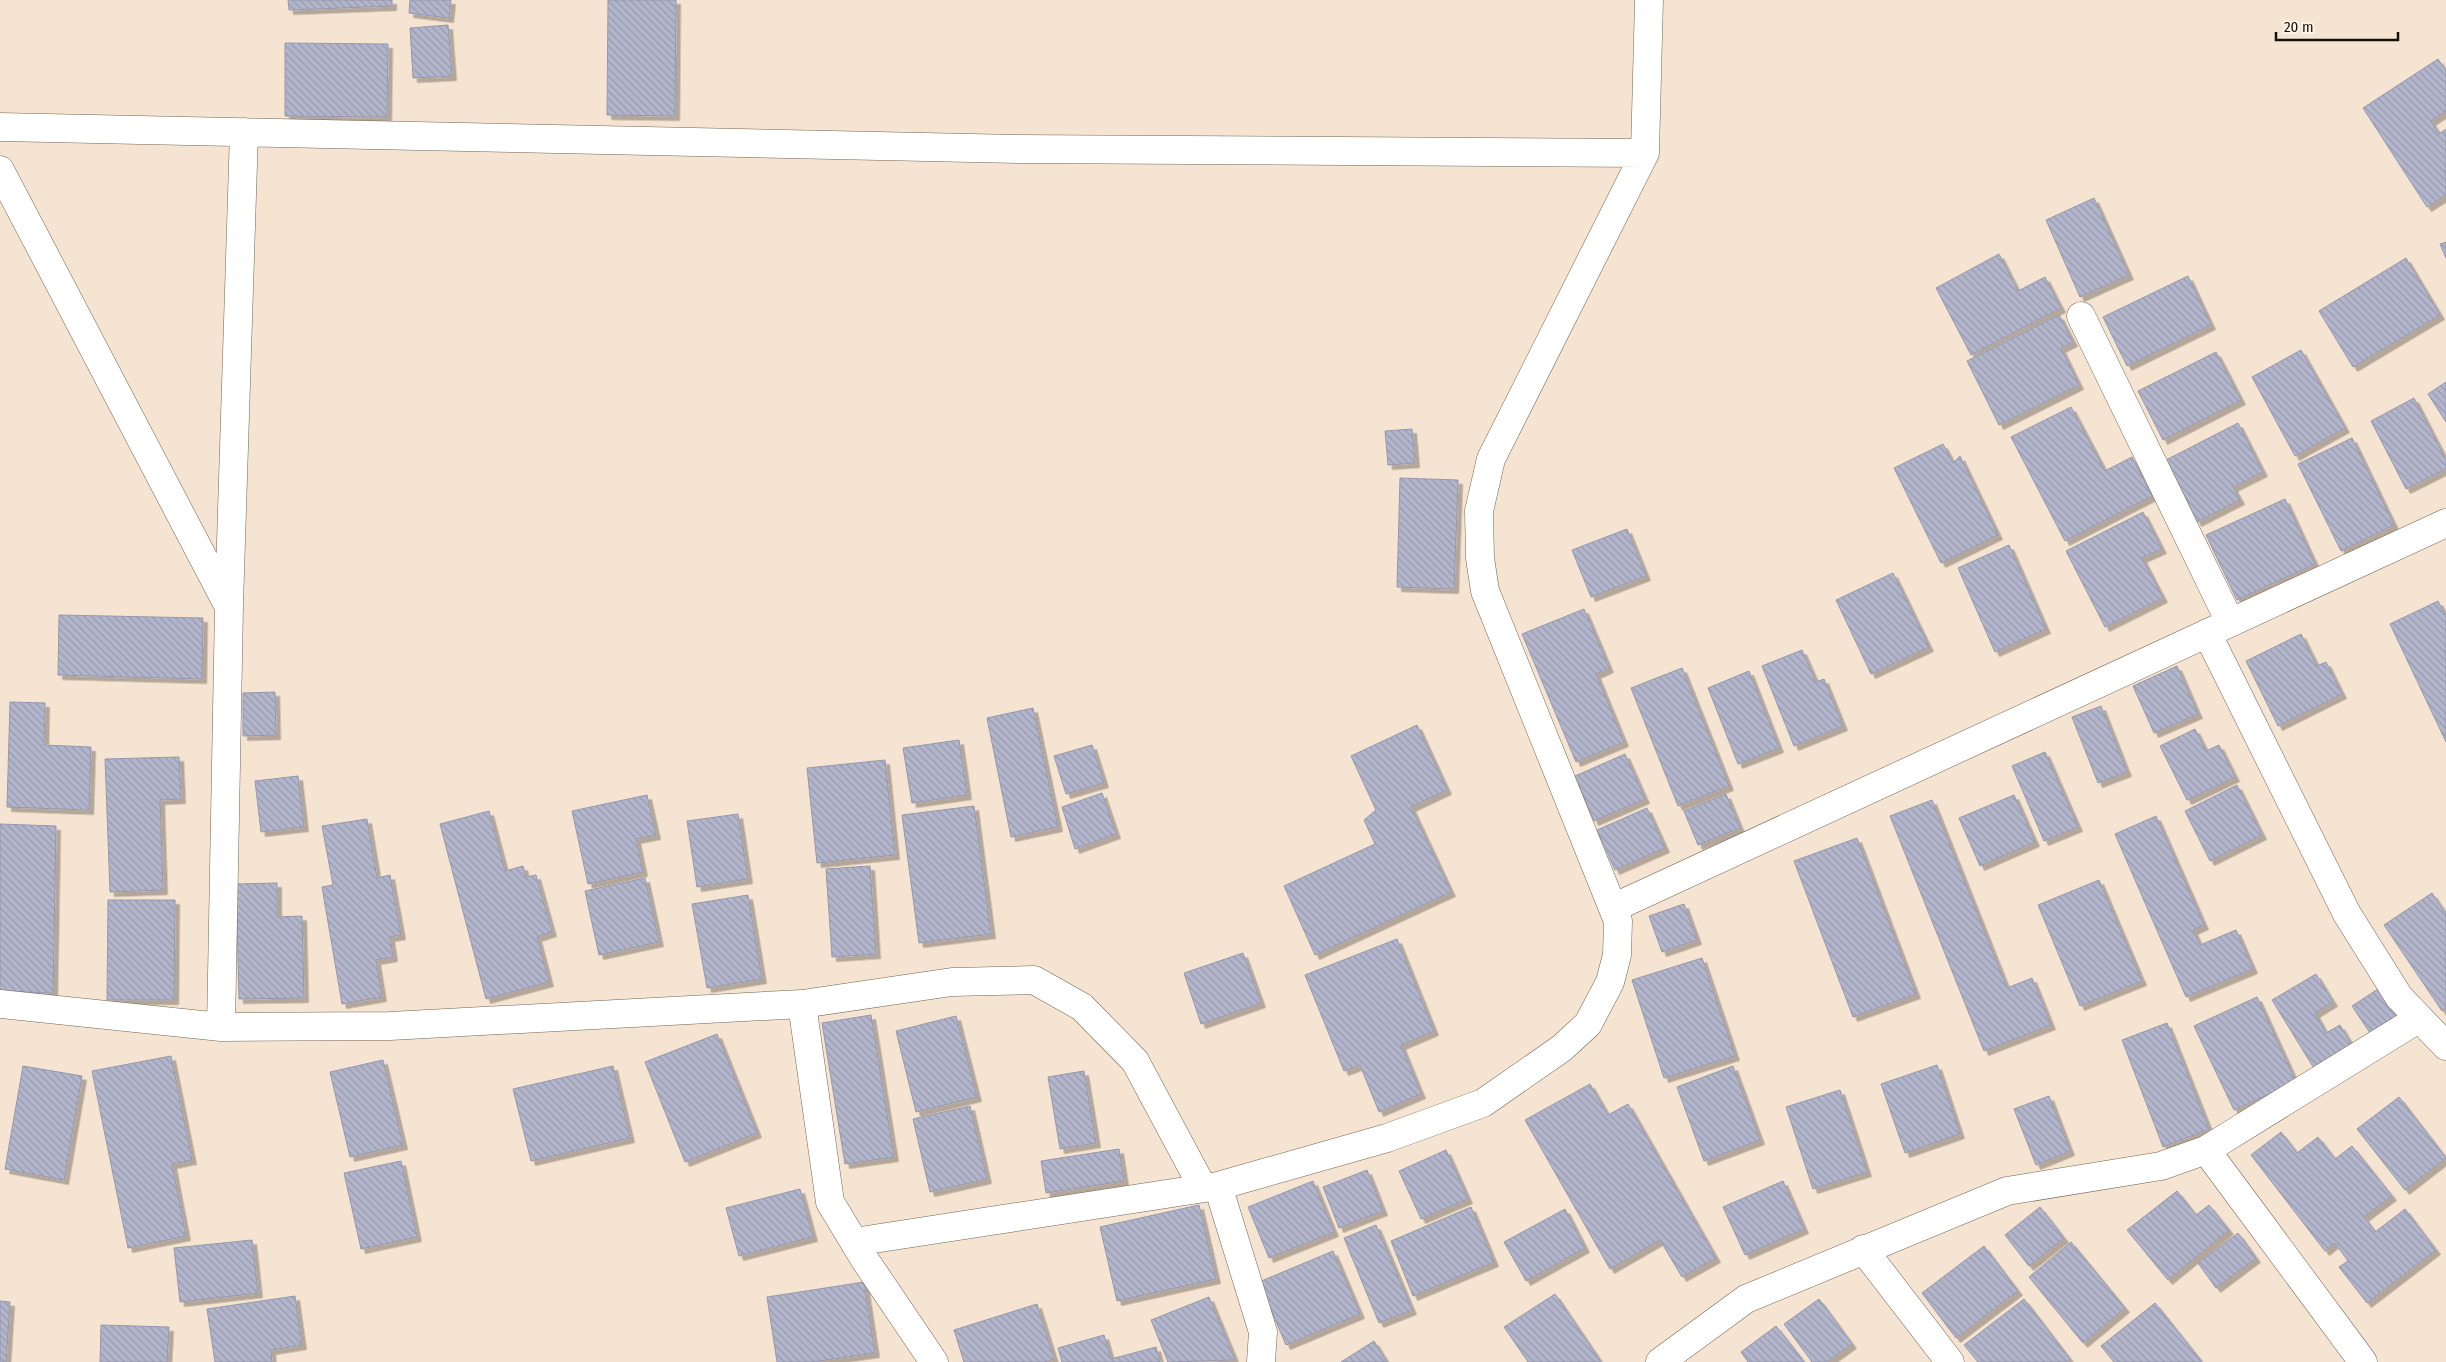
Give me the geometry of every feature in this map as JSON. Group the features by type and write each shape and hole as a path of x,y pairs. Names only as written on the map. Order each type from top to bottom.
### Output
{"lane":[{"path":"854,1242 1210,1187 1387,1138 1483,1103 1562,1048 1588,1024 1610,982 1617,955 1618,922 1485,591 1480,558 1479,511 1491,459 1645,153 1649,0"},
{"path":"0,127 1008,149 1645,153"},
{"path":"221,1027 229,607 244,132"},
{"path":"0,170 229,607"},
{"path":"2081,316 2347,914 2399,997 2418,1019 2444,1040"},
{"path":"1613,908 2446,522"},
{"path":"0,1004 221,1027 390,1026 802,1004 952,982 1034,980 1082,1007 1135,1061 1210,1187 1263,1332 1260,1362"},
{"path":"802,1004 830,1202 854,1242 934,1362"},
{"path":"1667,1360 1746,1299 2007,1191 2162,1166 2206,1150 2418,1019"},
{"path":"2206,1150 2363,1362"},
{"path":"1863,1249 1950,1362"}],"building":[{"path":"288,0 392,0 392,6 289,10"},
{"path":"410,0 451,0 449,18 409,13"},
{"path":"608,0 676,0 675,116 607,115"},
{"path":"448,25 452,76 413,78 410,28"},
{"path":"285,43 388,44 387,117 285,116"},
{"path":"2438,59 2446,71 2446,111 2431,121 2439,134 2446,129 2446,195 2427,207 2363,108"},
{"path":"2094,198 2129,275 2080,297 2046,220"},
{"path":"2446,242 2446,258 2440,244"},
{"path":"1999,254 2018,291 2045,277 2061,308 1971,355 1936,288"},
{"path":"2406,258 2440,315 2353,367 2319,311"},
{"path":"2188,276 2211,325 2127,366 2103,317"},
{"path":"2059,315 2073,342 2061,348 2079,385 1999,425 1967,361"},
{"path":"2301,350 2345,428 2295,456 2252,377"},
{"path":"2216,352 2241,400 2163,440 2138,391"},
{"path":"2446,382 2446,422 2428,394"},
{"path":"2414,398 2446,460 2446,469 2406,489 2371,421"},
{"path":"2071,407 2105,471 2132,457 2152,496 2065,541 2011,437"},
{"path":"2238,423 2263,472 2233,487 2240,500 2197,522 2166,460"},
{"path":"1412,429 1415,463 1388,465 1385,431"},
{"path":"2352,438 2394,525 2341,551 2298,464"},
{"path":"1943,444 1953,463 1960,456 1998,535 1941,563 1894,468"},
{"path":"1400,478 1458,480 1454,589 1397,587"},
{"path":"2285,499 2315,564 2237,600 2206,535"},
{"path":"2143,512 2162,549 2142,558 2163,598 2105,627 2066,551"},
{"path":"1627,529 1646,576 1591,597 1572,550"},
{"path":"2009,545 2046,629 1995,652 1958,568"},
{"path":"1893,573 1929,647 1871,674 1836,600"},
{"path":"2438,601 2446,616 2446,742 2390,624"},
{"path":"1584,609 1609,668 1596,674 1624,742 1576,762 1522,634"},
{"path":"59,615 203,618 202,679 58,675"},
{"path":"2301,634 2317,666 2326,662 2342,694 2278,726 2246,661"},
{"path":"1802,650 1816,682 1824,679 1843,726 1794,746 1762,666"},
{"path":"2177,666 2198,714 2154,733 2133,686"},
{"path":"1682,668 1729,786 1678,806 1631,688"},
{"path":"1749,671 1779,748 1738,764 1708,688"},
{"path":"275,692 276,735 243,736 243,693"},
{"path":"10,702 45,703 44,745 91,747 89,810 7,807"},
{"path":"2101,706 2127,772 2098,783 2072,717"},
{"path":"1033,708 1058,827 1011,837 987,718"},
{"path":"1417,725 1447,790 1411,807 1451,892 1315,955 1284,886 1375,844 1364,820 1376,810 1351,756"},
{"path":"2195,729 2206,751 2219,745 2235,777 2187,800 2160,746"},
{"path":"959,740 967,795 912,803 903,748"},
{"path":"1092,745 1104,783 1066,794 1054,756"},
{"path":"2045,752 2078,827 2044,841 2012,766"},
{"path":"1625,754 1645,799 1594,821 1575,776"},
{"path":"179,757 181,799 160,800 163,890 110,892 105,759"},
{"path":"885,760 895,855 817,863 807,768"},
{"path":"298,776 304,827 261,832 255,781"},
{"path":"2237,785 2262,835 2210,861 2185,811"},
{"path":"1102,793 1116,834 1075,849 1062,807"},
{"path":"1726,794 1740,828 1698,845 1684,811"},
{"path":"647,795 656,835 636,839 643,872 588,884 572,811"},
{"path":"2014,795 2035,842 1980,866 1959,818"},
{"path":"1932,800 2007,988 2032,978 2051,1025 1984,1051 1890,816"},
{"path":"974,806 991,934 919,943 902,815"},
{"path":"1647,808 1665,848 1615,870 1597,830"},
{"path":"489,811 505,871 523,866 526,877 536,875 552,932 537,937 549,982 486,999 440,824"},
{"path":"738,814 748,879 697,887 687,821"},
{"path":"2156,816 2204,925 2193,930 2200,945 2236,930 2253,969 2186,997 2115,834"},
{"path":"367,819 377,878 390,875 401,935 390,937 393,957 376,960 382,997 342,1004 322,887 333,885 322,826"},
{"path":"0,824 56,826 53,993 0,991"},
{"path":"1857,838 1916,994 1853,1017 1794,861"},
{"path":"870,866 876,954 832,957 826,869"},
{"path":"645,878 659,942 599,955 585,891"},
{"path":"2099,880 2142,981 2080,1006 2038,905"},
{"path":"277,883 277,917 302,916 304,998 239,999 236,884"},
{"path":"2432,893 2446,914 2446,1008 2442,1011 2384,925"},
{"path":"748,895 762,979 707,988 692,904"},
{"path":"108,900 175,900 174,1000 107,1000"},
{"path":"1684,904 1697,940 1662,952 1649,916"},
{"path":"1397,939 1434,1031 1401,1045 1421,1094 1379,1112 1360,1065 1344,1071 1305,975"},
{"path":"1243,953 1261,1003 1201,1024 1184,973"},
{"path":"1702,958 1735,1056 1664,1078 1632,980"},
{"path":"2316,974 2333,1002 2315,1013 2326,1033 2340,1025 2353,1047 2315,1070 2272,1000"},
{"path":"2381,987 2400,1018 2372,1036 2352,1006"},
{"path":"2257,997 2296,1082 2234,1110 2194,1026"},
{"path":"871,1015 894,1157 845,1164 822,1023"},
{"path":"956,1016 977,1097 916,1112 896,1031"},
{"path":"2167,1023 2209,1129 2163,1147 2122,1040"},
{"path":"717,1034 757,1133 685,1162 645,1062"},
{"path":"171,1056 192,1160 172,1164 186,1236 128,1248 92,1071"},
{"path":"383,1060 403,1145 350,1157 330,1072"},
{"path":"1937,1065 1960,1134 1905,1153 1881,1084"},
{"path":"23,1066 82,1076 64,1180 5,1169"},
{"path":"613,1066 630,1138 531,1161 513,1089"},
{"path":"1733,1066 1760,1140 1704,1161 1677,1087"},
{"path":"1084,1071 1096,1143 1060,1149 1048,1077"},
{"path":"1590,1084 1608,1115 1628,1104 1716,1258 1682,1277 1660,1240 1610,1269 1525,1120"},
{"path":"1840,1090 1867,1172 1813,1189 1786,1107"},
{"path":"2049,1096 2070,1151 2036,1165 2014,1109"},
{"path":"2399,1097 2446,1158 2405,1190 2357,1129"},
{"path":"970,1106 987,1179 930,1192 913,1119"},
{"path":"2281,1132 2297,1153 2318,1137 2335,1159 2352,1146 2392,1196 2364,1217 2375,1232 2405,1209 2436,1250 2367,1303 2339,1267 2348,1261 2335,1243 2325,1251 2251,1155"},
{"path":"1119,1149 1124,1181 1046,1193 1041,1161"},
{"path":"1446,1150 1468,1199 1421,1219 1399,1171"},
{"path":"401,1161 417,1237 361,1249 344,1173"},
{"path":"1367,1170 1383,1211 1339,1228 1323,1187"},
{"path":"1313,1181 1334,1232 1269,1258 1248,1207"},
{"path":"1783,1181 1804,1229 1745,1255 1723,1207"},
{"path":"800,1189 813,1237 739,1256 726,1208"},
{"path":"2177,1191 2196,1215 2209,1205 2229,1230 2168,1280 2127,1230"},
{"path":"1199,1205 1216,1279 1117,1301 1100,1227"},
{"path":"1471,1207 1494,1262 1413,1296 1391,1241"},
{"path":"2040,1207 2064,1238 2029,1266 2005,1235"},
{"path":"1565,1209 1585,1248 1526,1281 1504,1242"},
{"path":"1376,1225 1412,1310 1379,1323 1344,1238"},
{"path":"2238,1233 2256,1258 2216,1288 2198,1263"},
{"path":"252,1240 258,1293 180,1302 174,1248"},
{"path":"2071,1242 2125,1308 2083,1343 2029,1277"},
{"path":"1984,1246 2018,1291 1956,1338 1922,1293"},
{"path":"1333,1251 1360,1314 1286,1345 1259,1282"},
{"path":"864,1282 875,1353 812,1362 777,1362 767,1297"},
{"path":"1555,1294 1601,1362 1528,1362 1504,1327"},
{"path":"295,1296 302,1345 271,1350 272,1362 215,1362 207,1309"},
{"path":"1209,1297 1235,1360 1168,1362 1151,1320"},
{"path":"1819,1299 1852,1344 1827,1362 1812,1362 1784,1324"},
{"path":"2024,1299 2070,1359 2066,1362 1978,1362 1964,1345"},
{"path":"0,1301 10,1302 6,1362 0,1362"},
{"path":"2155,1303 2202,1362 2114,1362 2101,1346"},
{"path":"1037,1304 1054,1359 1045,1362 964,1362 954,1330"},
{"path":"101,1325 169,1327 167,1362 100,1362"},
{"path":"1776,1326 1804,1362 1748,1362 1741,1352"},
{"path":"1104,1335 1111,1359 1156,1347 1160,1362 1062,1362 1058,1348"},
{"path":"1374,1341 1387,1362 1341,1362"}]}
